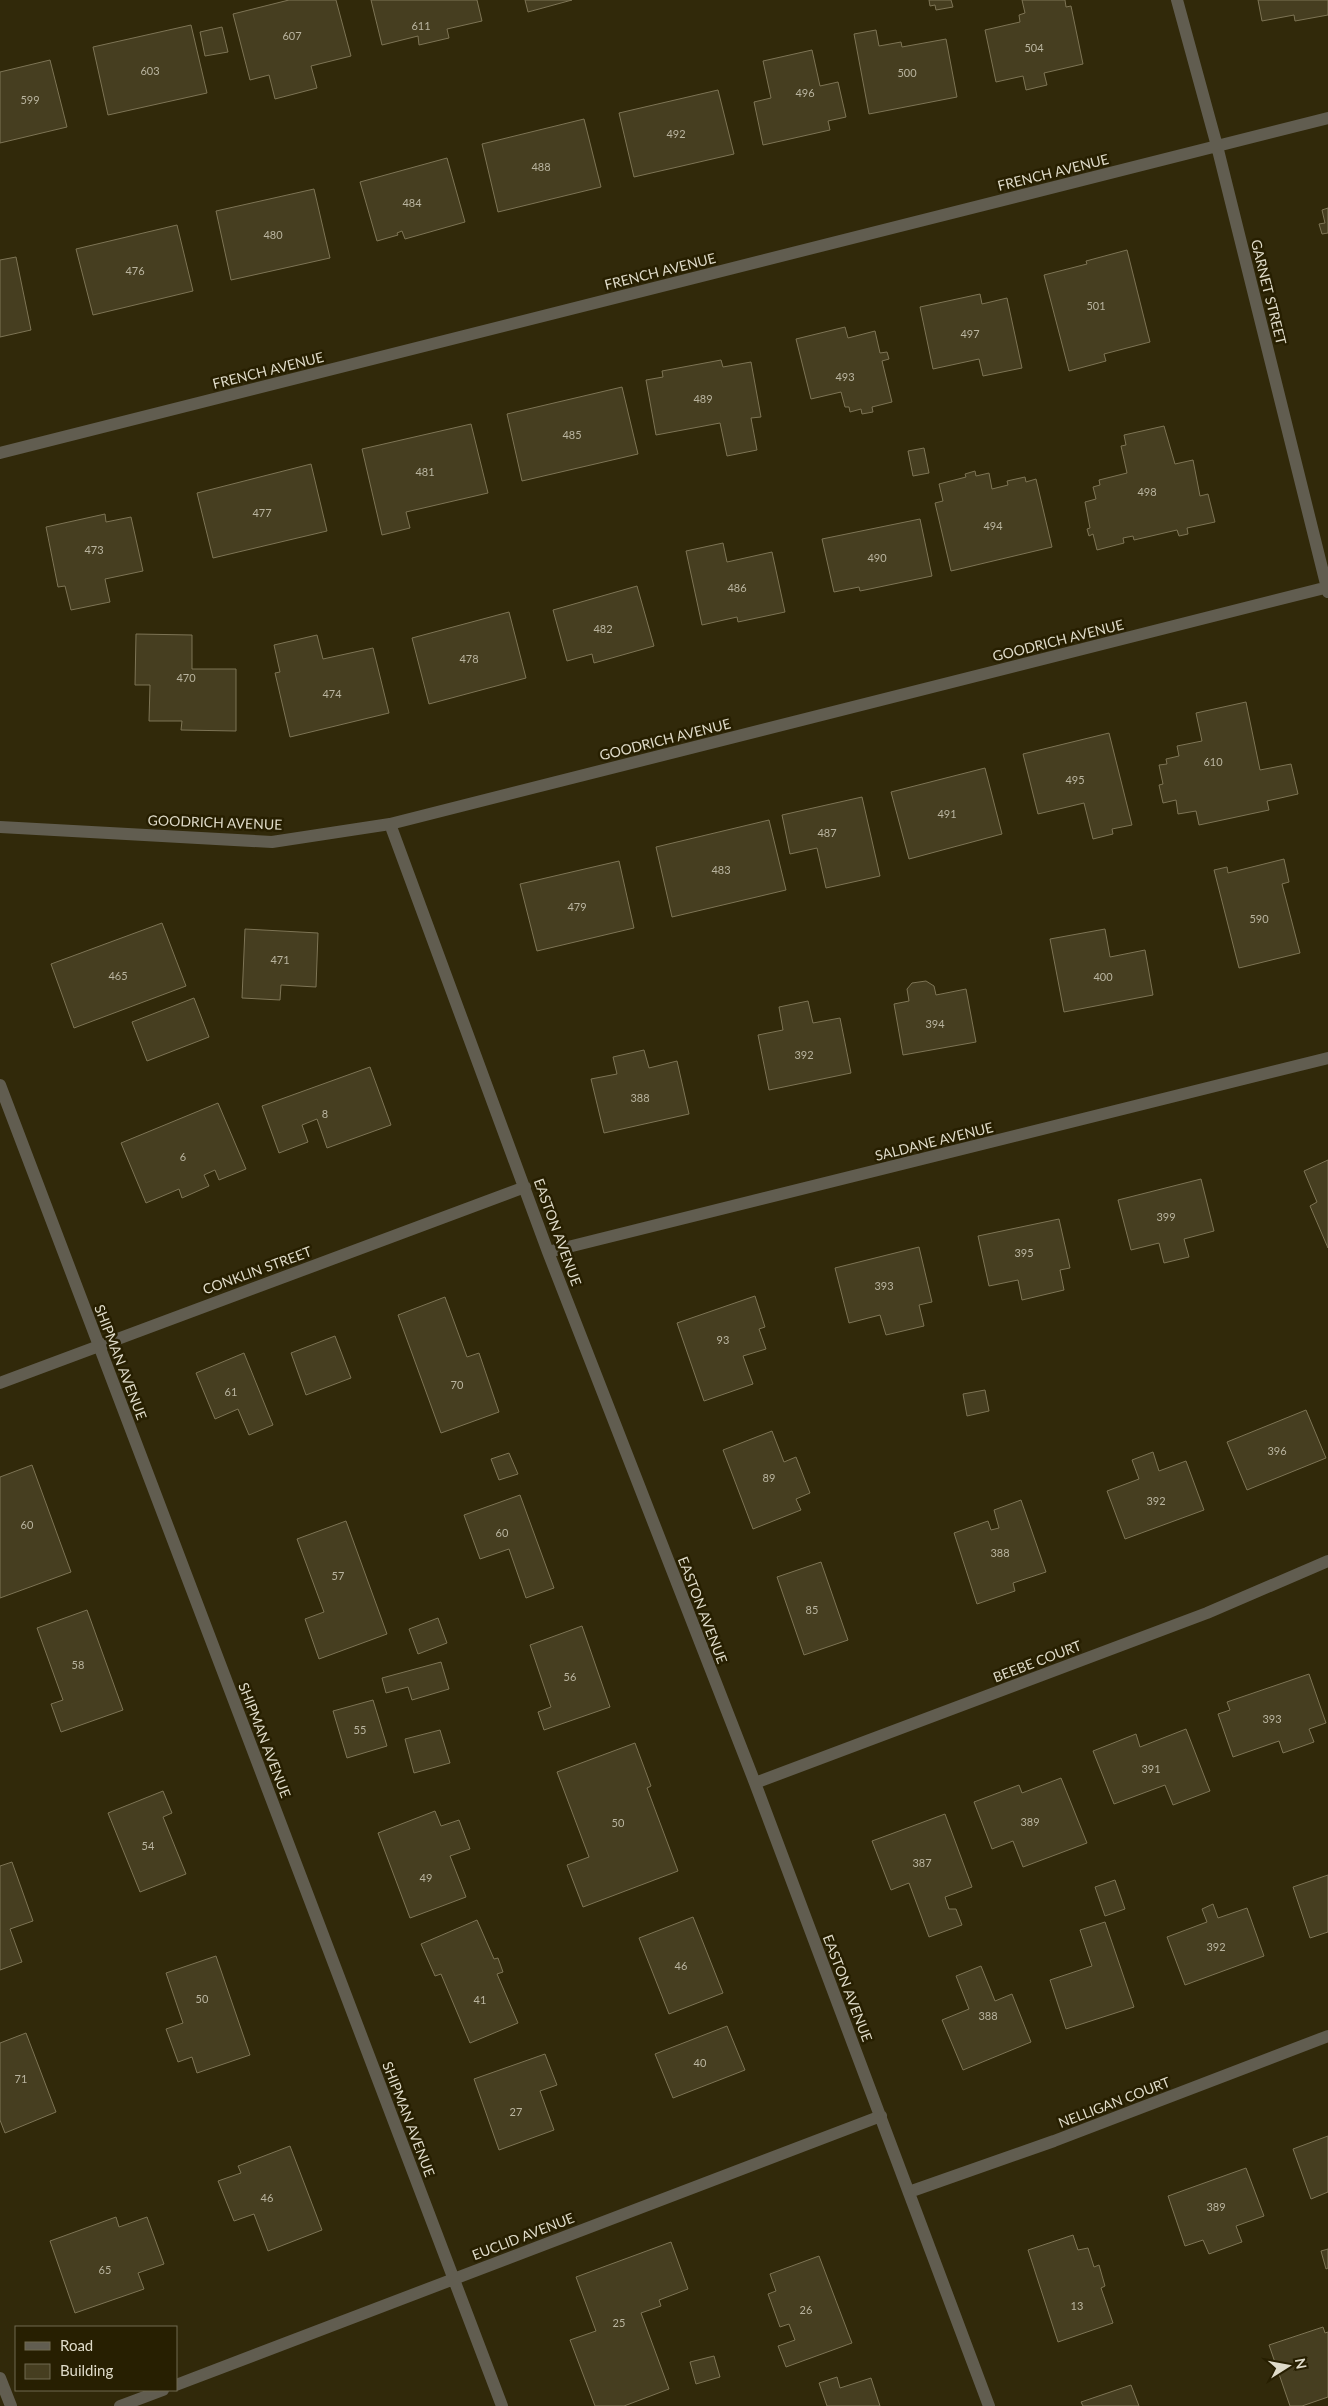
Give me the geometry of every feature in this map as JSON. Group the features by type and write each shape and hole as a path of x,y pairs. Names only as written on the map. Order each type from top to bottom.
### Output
{"street":[{"name":"GARNET STREET","path":"1178,0 1217,146 1328,589"},
{"name":"FRENCH AVENUE","path":"0,454 1328,118"},
{"name":"GOODRICH AVENUE","path":"0,827 272,842 390,824 1328,589"},
{"name":"EASTON AVENUE","path":"390,824 548,1252 755,1784 989,2406"},
{"name":"SALDANE AVENUE","path":"548,1252 1328,1058"},
{"name":"SHIPMAN AVENUE","path":"0,1085 502,2406"},
{"name":"CONKLIN STREET","path":"0,1383 525,1187"},
{"name":"BEEBE COURT","path":"755,1784 1207,1613 1328,1561"},
{"name":"NELLIGAN COURT","path":"909,2192 1054,2141 1328,2036"},
{"name":"EUCLID AVENUE","path":"178,2383 881,2116"},
{"path":"0,2378 10,2406"},
{"path":"120,2406 159,2391"}],"building":[{"path":"289,0 336,0 351,56 311,66 317,88 275,99 269,75 250,80 233,14"},
{"path":"371,0 477,0 482,21 447,29 449,38 419,45 418,36 382,45"},
{"path":"525,0 572,0 528,12"},
{"path":"929,0 951,0 953,7 936,10 935,5 930,6"},
{"path":"1022,0 1065,0 1066,7 1071,6 1083,64 1044,73 1047,85 1026,90 1023,76 996,82 985,30 1020,22 1019,15 1025,13"},
{"path":"1258,0 1328,0 1328,15 1295,21 1294,15 1262,21"},
{"path":"191,25 207,93 108,115 93,47"},
{"path":"222,27 228,52 205,56 200,32"},
{"path":"876,30 879,46 901,42 902,47 946,39 957,97 869,114 854,34"},
{"path":"812,50 820,86 838,82 846,117 828,121 830,130 763,145 754,102 771,98 763,61"},
{"path":"50,60 67,127 0,143 0,72"},
{"path":"718,90 734,154 634,177 619,113"},
{"path":"584,119 601,187 498,212 482,144"},
{"path":"447,158 465,222 405,239 402,231 397,233 398,235 377,241 360,182"},
{"path":"314,189 330,258 231,280 216,211"},
{"path":"1328,208 1328,233 1322,234 1319,224 1325,223 1322,210"},
{"path":"177,225 193,291 93,315 76,249"},
{"path":"1127,250 1150,342 1104,354 1106,361 1069,371 1044,275 1087,264 1086,261"},
{"path":"16,257 31,330 0,337 0,260"},
{"path":"980,294 982,304 1007,298 1022,368 983,376 979,359 933,369 920,307"},
{"path":"845,327 848,338 875,331 880,353 887,352 889,359 882,361 892,402 872,407 873,412 862,414 861,409 850,412 849,407 845,407 841,392 811,399 796,339"},
{"path":"721,360 723,367 751,362 761,417 751,418 757,450 727,456 720,423 656,435 646,380 663,377 662,371"},
{"path":"622,387 638,454 522,481 507,414"},
{"path":"471,424 488,493 406,512 410,528 382,535 362,449"},
{"path":"1164,426 1175,464 1193,460 1200,496 1208,494 1215,522 1187,528 1188,534 1179,536 1177,530 1134,540 1133,536 1123,538 1124,543 1097,550 1093,534 1089,536 1087,529 1090,528 1085,502 1096,499 1093,487 1100,485 1099,480 1127,473 1121,446 1126,445 1124,435"},
{"path":"924,448 929,473 913,476 908,451"},
{"path":"311,464 327,531 213,558 197,493"},
{"path":"975,471 976,476 989,473 992,489 1008,485 1007,481 1025,477 1026,482 1036,479 1052,547 951,571 935,503 943,501 939,484 966,477 965,474"},
{"path":"105,514 106,522 131,517 143,571 105,579 110,602 71,610 65,586 58,587 46,527"},
{"path":"920,519 932,576 860,591 859,587 834,592 822,539"},
{"path":"723,543 727,562 772,552 785,612 738,622 737,617 702,625 686,551"},
{"path":"637,586 654,646 594,663 592,654 567,661 553,610"},
{"path":"509,612 526,678 429,704 412,638"},
{"path":"136,634 192,635 192,669 236,669 236,731 181,730 182,721 149,721 150,685 135,685"},
{"path":"317,635 323,659 373,648 389,713 290,737 275,673 280,672 274,645"},
{"path":"1246,702 1260,770 1291,764 1298,794 1267,801 1269,810 1199,825 1196,811 1178,814 1176,800 1163,803 1159,785 1163,784 1159,765 1167,764 1166,759 1179,756 1177,746 1202,741 1196,713"},
{"path":"1109,733 1132,825 1112,829 1113,834 1093,839 1084,803 1038,814 1023,754"},
{"path":"985,768 1002,834 909,859 891,792"},
{"path":"862,797 880,876 826,888 817,848 790,854 782,815"},
{"path":"769,820 786,890 672,917 656,847"},
{"path":"1284,859 1289,882 1282,884 1300,953 1239,968 1214,870 1227,867 1228,873"},
{"path":"619,861 634,928 537,951 520,884"},
{"path":"162,923 186,986 74,1028 51,964"},
{"path":"245,929 318,933 316,987 281,985 280,1000 242,998"},
{"path":"1105,929 1110,957 1145,950 1153,995 1064,1012 1050,939"},
{"path":"926,981 934,986 936,995 966,989 976,1042 903,1055 894,1004 909,1001 907,989 912,983"},
{"path":"194,998 209,1037 147,1061 132,1022"},
{"path":"808,1001 813,1023 840,1018 851,1073 769,1090 758,1035 783,1030 779,1007"},
{"path":"644,1050 649,1068 677,1061 689,1114 604,1133 591,1079 617,1074 613,1057"},
{"path":"370,1067 391,1125 327,1148 317,1119 302,1125 308,1142 279,1153 262,1106"},
{"path":"218,1103 246,1169 219,1180 215,1170 204,1175 209,1186 182,1198 179,1189 146,1203 121,1143"},
{"path":"1328,1160 1328,1248 1310,1206 1317,1202 1304,1171"},
{"path":"1201,1179 1214,1231 1184,1239 1189,1257 1164,1263 1159,1243 1131,1250 1118,1200"},
{"path":"1059,1219 1070,1268 1060,1270 1064,1290 1022,1300 1018,1280 989,1286 978,1236"},
{"path":"919,1247 932,1302 919,1305 924,1326 886,1335 880,1315 849,1323 835,1268"},
{"path":"755,1296 765,1327 759,1329 766,1349 743,1356 753,1384 704,1401 677,1323"},
{"path":"445,1297 467,1357 479,1353 499,1412 441,1433 398,1315"},
{"path":"335,1336 351,1378 306,1395 291,1353"},
{"path":"244,1353 273,1425 249,1435 238,1409 215,1419 196,1373"},
{"path":"985,1390 989,1411 967,1416 963,1394"},
{"path":"1306,1410 1326,1458 1247,1490 1227,1442"},
{"path":"772,1431 784,1462 796,1457 810,1493 796,1499 801,1510 753,1529 723,1450"},
{"path":"1153,1452 1159,1471 1186,1461 1204,1510 1125,1539 1107,1491 1139,1479 1132,1460"},
{"path":"509,1453 518,1474 499,1480 491,1459"},
{"path":"32,1465 71,1572 0,1598 0,1477"},
{"path":"520,1495 554,1588 526,1598 509,1549 480,1559 464,1515"},
{"path":"1021,1500 1046,1572 1013,1583 1015,1591 977,1604 954,1533 988,1521 991,1530 999,1528 994,1510"},
{"path":"346,1521 387,1634 319,1659 305,1619 324,1612 297,1539"},
{"path":"821,1562 848,1640 804,1655 777,1577"},
{"path":"87,1610 123,1710 61,1732 51,1704 63,1700 37,1628"},
{"path":"438,1618 447,1643 418,1654 409,1629"},
{"path":"582,1626 610,1707 544,1730 538,1712 551,1707 530,1645"},
{"path":"441,1662 449,1689 412,1700 408,1687 386,1693 382,1678"},
{"path":"1309,1674 1326,1723 1309,1729 1314,1742 1283,1753 1279,1741 1233,1757 1218,1714 1230,1710 1227,1702"},
{"path":"373,1700 387,1746 347,1758 333,1711"},
{"path":"1186,1729 1210,1791 1173,1805 1165,1785 1114,1804 1093,1751 1136,1734 1140,1747"},
{"path":"440,1730 450,1763 414,1773 405,1739"},
{"path":"635,1743 651,1786 647,1788 678,1871 583,1907 567,1865 589,1857 557,1772"},
{"path":"1061,1778 1087,1843 1023,1867 1013,1841 992,1849 974,1802 1019,1785 1022,1793"},
{"path":"163,1791 172,1813 163,1817 186,1874 140,1892 108,1813"},
{"path":"435,1811 441,1826 459,1820 470,1849 450,1856 466,1897 410,1918 378,1833"},
{"path":"945,1814 972,1887 945,1897 949,1909 956,1909 962,1925 929,1937 909,1883 891,1890 872,1841"},
{"path":"12,1862 33,1921 10,1929 22,1962 0,1970 0,1866"},
{"path":"1328,1875 1328,1932 1310,1938 1293,1887"},
{"path":"1115,1880 1125,1909 1105,1916 1095,1887"},
{"path":"1213,1904 1218,1918 1247,1908 1264,1956 1185,1985 1167,1937 1207,1922 1202,1909"},
{"path":"693,1917 723,1993 669,2014 639,1938"},
{"path":"477,1920 494,1959 498,1958 503,1972 497,1974 518,2023 470,2043 441,1974 435,1976 421,1944"},
{"path":"1105,1922 1134,2007 1066,2029 1050,1980 1092,1966 1080,1930"},
{"path":"216,1956 250,2055 197,2073 192,2057 178,2062 166,2029 183,2023 166,1973"},
{"path":"981,1966 995,2001 1012,1994 1031,2042 963,2070 942,2020 969,2009 956,1976"},
{"path":"727,2026 745,2070 673,2098 655,2054"},
{"path":"26,2033 56,2112 5,2133 0,2120 0,2043"},
{"path":"545,2054 557,2085 540,2091 554,2130 499,2150 474,2079"},
{"path":"1328,2136 1328,2192 1311,2199 1293,2149"},
{"path":"290,2146 322,2230 268,2251 254,2214 234,2221 218,2181 241,2173 238,2166"},
{"path":"1246,2168 1264,2216 1236,2226 1242,2242 1209,2254 1203,2240 1185,2246 1168,2196"},
{"path":"116,2217 119,2227 147,2217 164,2264 138,2273 144,2289 75,2313 50,2241"},
{"path":"1073,2235 1078,2250 1088,2248 1094,2267 1099,2265 1105,2286 1101,2288 1113,2323 1058,2342 1028,2250"},
{"path":"671,2242 688,2289 659,2300 661,2306 641,2313 669,2389 624,2406 595,2406 570,2340 596,2331 576,2277"},
{"path":"1328,2249 1328,2268 1326,2269 1321,2251"},
{"path":"819,2256 852,2343 786,2367 778,2346 795,2340 789,2324 780,2327 768,2294 776,2291 770,2274"},
{"path":"1323,2327 1325,2333 1328,2332 1328,2397 1302,2406 1290,2406 1269,2345"},
{"path":"714,2356 720,2377 696,2384 690,2362"},
{"path":"837,2377 840,2388 871,2378 880,2406 827,2406 819,2383"},
{"path":"1131,2385 1139,2406 1083,2406 1081,2402"}]}
